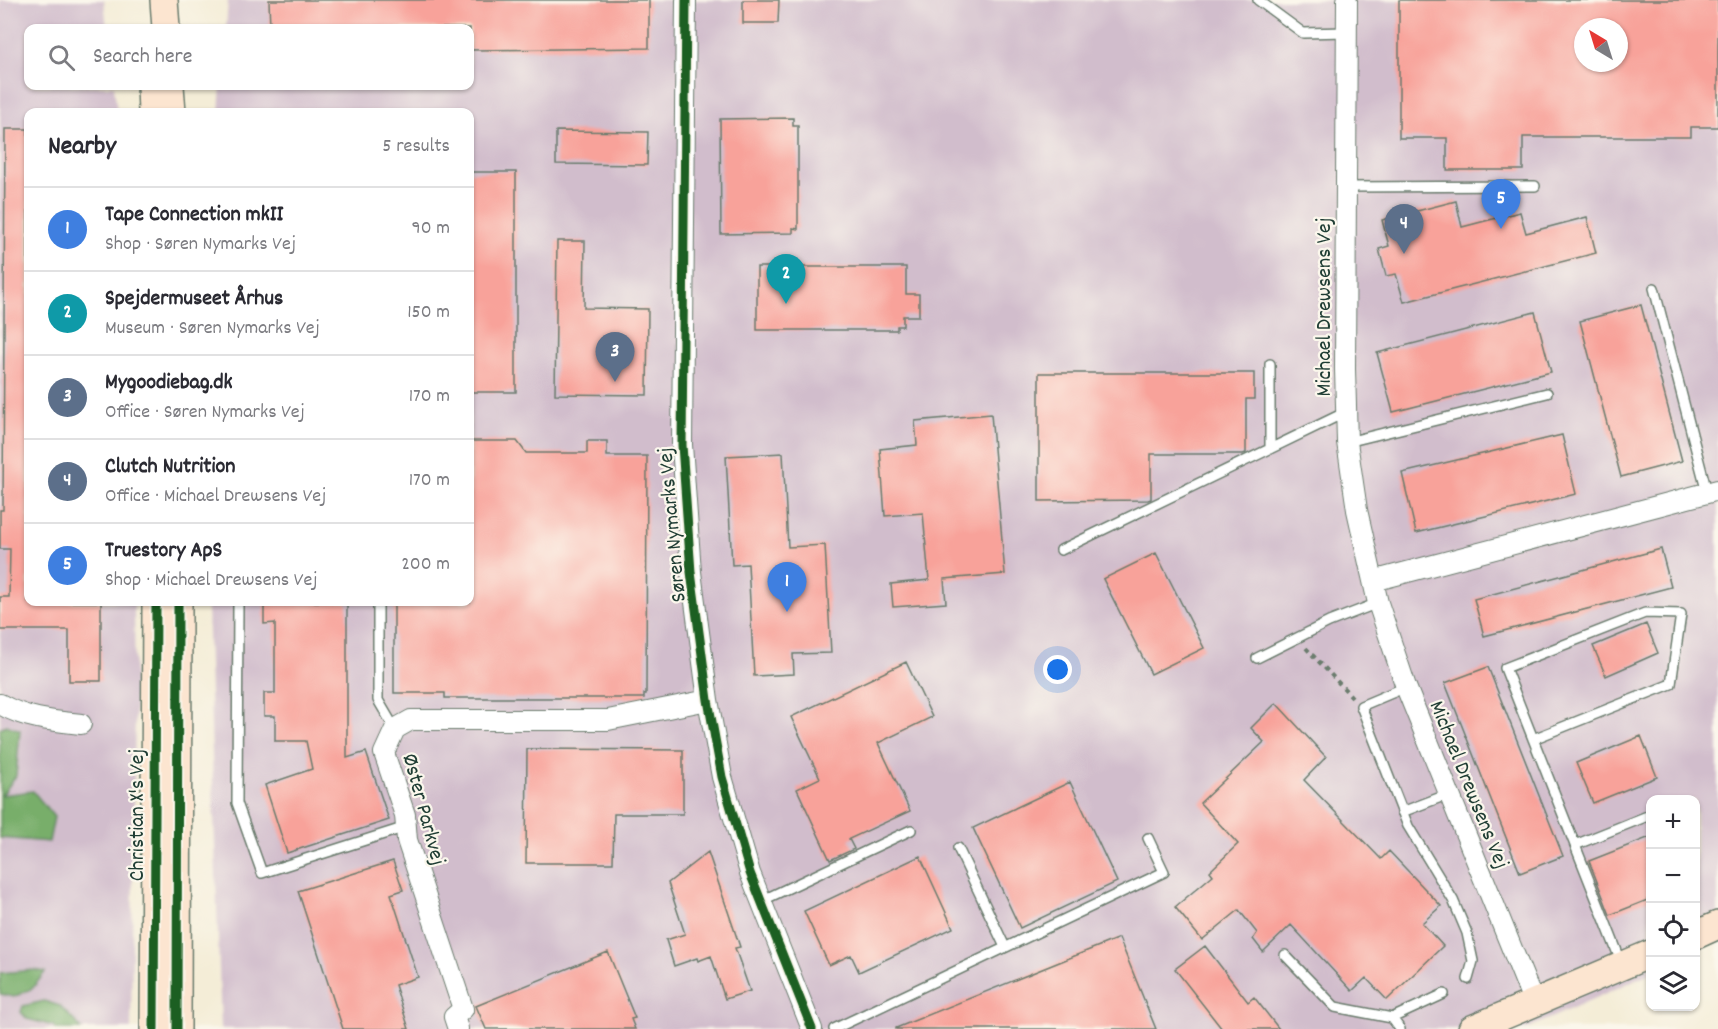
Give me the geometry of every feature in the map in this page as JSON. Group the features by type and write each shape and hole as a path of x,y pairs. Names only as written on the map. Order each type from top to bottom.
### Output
{"main road":[{"path":"147,0 148,24"},
{"path":"164,0 166,24"},
{"path":"180,0 180,24"},
{"path":"151,90 152,108"},
{"path":"170,90 172,108"},
{"path":"180,90 180,108"},
{"name":"Christian X's Vej","path":"154,1029 156,606"},
{"name":"Christian X's Vej","path":"177,1029 178,606"},
{"path":"1700,933 1718,925"},
{"path":"1472,1029 1646,956"}],"street":[{"name":"Søren Nymarks Vej","path":"686,0 682,445 691,572 708,700 723,777 750,873 812,1029"},
{"name":"Michael Drewsens Vej","path":"1347,0 1346,412 1347,442 1357,510 1378,603 1406,687 1534,1003"},
{"path":"1373,580 1713,491"},
{"name":"Øster Parkvej","path":"458,1029 454,1017 463,1009 407,840 405,815 384,753 395,729 411,720 608,720 708,700"},
{"path":"0,704 15,712 40,720 81,724"}],"lane":[{"path":"1258,0 1303,33 1347,32"},
{"path":"1346,187 1535,186"},
{"path":"1654,288 1713,491"},
{"path":"1270,364 1270,449"},
{"path":"1347,442 1547,393"},
{"path":"1061,550 1346,412"},
{"path":"1257,658 1329,622 1378,603"},
{"path":"238,606 237,803 262,873 406,827"},
{"path":"378,606 378,700 395,729"},
{"path":"1533,739 1671,684 1681,614 1645,613 1505,668 1533,739 1575,844 1623,966"},
{"path":"1406,687 1360,706 1408,826 1453,900 1467,933 1473,961 1467,979"},
{"path":"1402,812 1449,794"},
{"path":"1575,844 1646,817"},
{"path":"761,901 911,830"},
{"path":"834,1029 1164,872 1148,838"},
{"path":"958,848 1005,947"},
{"path":"1285,955 1335,1006 1392,1018 1444,994"},
{"path":"1392,1018 1400,1029"}],"path":[{"path":"1301,636 1305,646 1360,706"}],"shaded area":[{"path":"0,0 104,0 107,24 24,24 24,90 114,90 117,108 24,108 24,606 134,606 131,1029 0,1029"},
{"path":"228,0 1718,0 1718,939 1700,948 1700,795 1646,795 1646,975 1526,1029 221,1029 207,606 474,606 474,108 219,108 221,90 474,90 474,24 226,24"}],"green space":[{"path":"6,725 20,730 16,776 2,795 33,791 54,817 49,842 0,838 0,728"},
{"path":"35,970 45,972 33,988 14,997 0,994 0,973"},
{"path":"44,1001 60,1006 82,1029 56,1029 54,1026 27,1019 21,1012 23,1006"}],"building":[{"path":"269,0 649,0 649,48 474,50 474,24 270,24"},
{"path":"743,0 779,0 778,23 743,23"},
{"path":"1399,0 1718,0 1718,127 1691,127 1691,137 1523,137 1523,170 1447,170 1447,138 1399,138"},
{"path":"793,118 793,126 798,126 798,229 793,228 793,233 721,234 720,119"},
{"path":"5,129 24,129 24,606 101,606 101,681 69,681 69,630 0,630 0,597 9,597 10,549 0,549 0,510 3,510"},
{"path":"556,131 648,132 647,165 556,164"},
{"path":"474,172 516,172 516,392 474,392"},
{"path":"1456,201 1462,227 1520,212 1526,233 1587,217 1596,253 1404,302 1396,274 1386,276 1379,249 1389,246 1382,220"},
{"path":"557,241 585,241 584,308 648,309 647,395 555,394"},
{"path":"757,267 906,267 906,294 919,294 919,316 903,316 903,326 897,326 897,330 757,330"},
{"path":"1641,305 1682,461 1621,477 1580,321"},
{"path":"1535,312 1551,372 1393,412 1377,353"},
{"path":"1039,373 1254,373 1254,399 1246,399 1246,453 1151,454 1151,499 1148,500 1039,501"},
{"path":"991,414 1005,574 944,579 946,603 893,607 891,584 929,580 923,513 885,516 880,449 917,445 915,421"},
{"path":"1562,435 1576,494 1416,533 1402,473"},
{"path":"474,441 517,441 526,453 587,453 587,441 607,441 607,456 647,456 646,694 644,698 445,698 445,693 394,693 394,606 474,606"},
{"path":"783,453 788,547 825,545 831,653 793,654 794,674 754,676 748,564 732,565 726,456"},
{"path":"1661,549 1671,587 1484,636 1474,599"},
{"path":"1156,553 1204,648 1151,674 1103,579"},
{"path":"264,606 347,606 347,758 366,752 389,820 287,853 265,785 312,769 306,741 275,741 275,716 264,716 264,693 275,693 275,623 264,624"},
{"path":"1646,624 1658,653 1606,676 1593,646"},
{"path":"906,662 932,717 878,743 910,811 849,839 854,849 830,860 797,789 820,778 791,717"},
{"path":"1488,667 1563,856 1520,873 1445,683"},
{"path":"1276,703 1326,757 1304,780 1381,859 1389,851 1441,906 1422,923 1443,946 1387,1000 1366,978 1352,991 1291,925 1263,952 1253,939 1257,933 1239,910 1202,940 1175,907 1213,875 1210,871 1238,844 1200,803 1264,742 1251,728"},
{"path":"1641,736 1657,777 1593,803 1576,763"},
{"path":"527,749 683,750 683,814 614,814 613,863 526,863"},
{"path":"1070,782 1117,882 1020,928 973,828"},
{"path":"1646,839 1646,901 1610,915 1589,861"},
{"path":"708,852 740,947 735,948 750,991 725,999 711,956 674,966 666,940 685,934 668,883"},
{"path":"920,856 953,928 859,972 851,955 829,965 804,911"},
{"path":"393,861 403,890 391,894 418,977 395,985 409,1029 343,1029 298,891"},
{"path":"1119,938 1156,1029 896,1029 896,1028"},
{"path":"1205,946 1248,1002 1254,997 1279,1029 1222,1029 1175,969"},
{"path":"608,952 635,1018 631,1019 635,1029 486,1029 476,1006"}],"cycle path":[{"path":"686,0 682,445 691,572 708,700 722,777 750,873 812,1029"},
{"path":"154,1029 156,606"},
{"path":"177,1029 178,606"}],"place":[{"name":"Truestory ApS","path":"1501,229"},
{"name":"Clutch Nutrition","path":"1404,254"},
{"name":"Spejdermuseet Århus","path":"786,304"},
{"name":"Mygoodiebag.dk","path":"615,382"},
{"name":"Tape Connection mkII","path":"787,612"}]}
